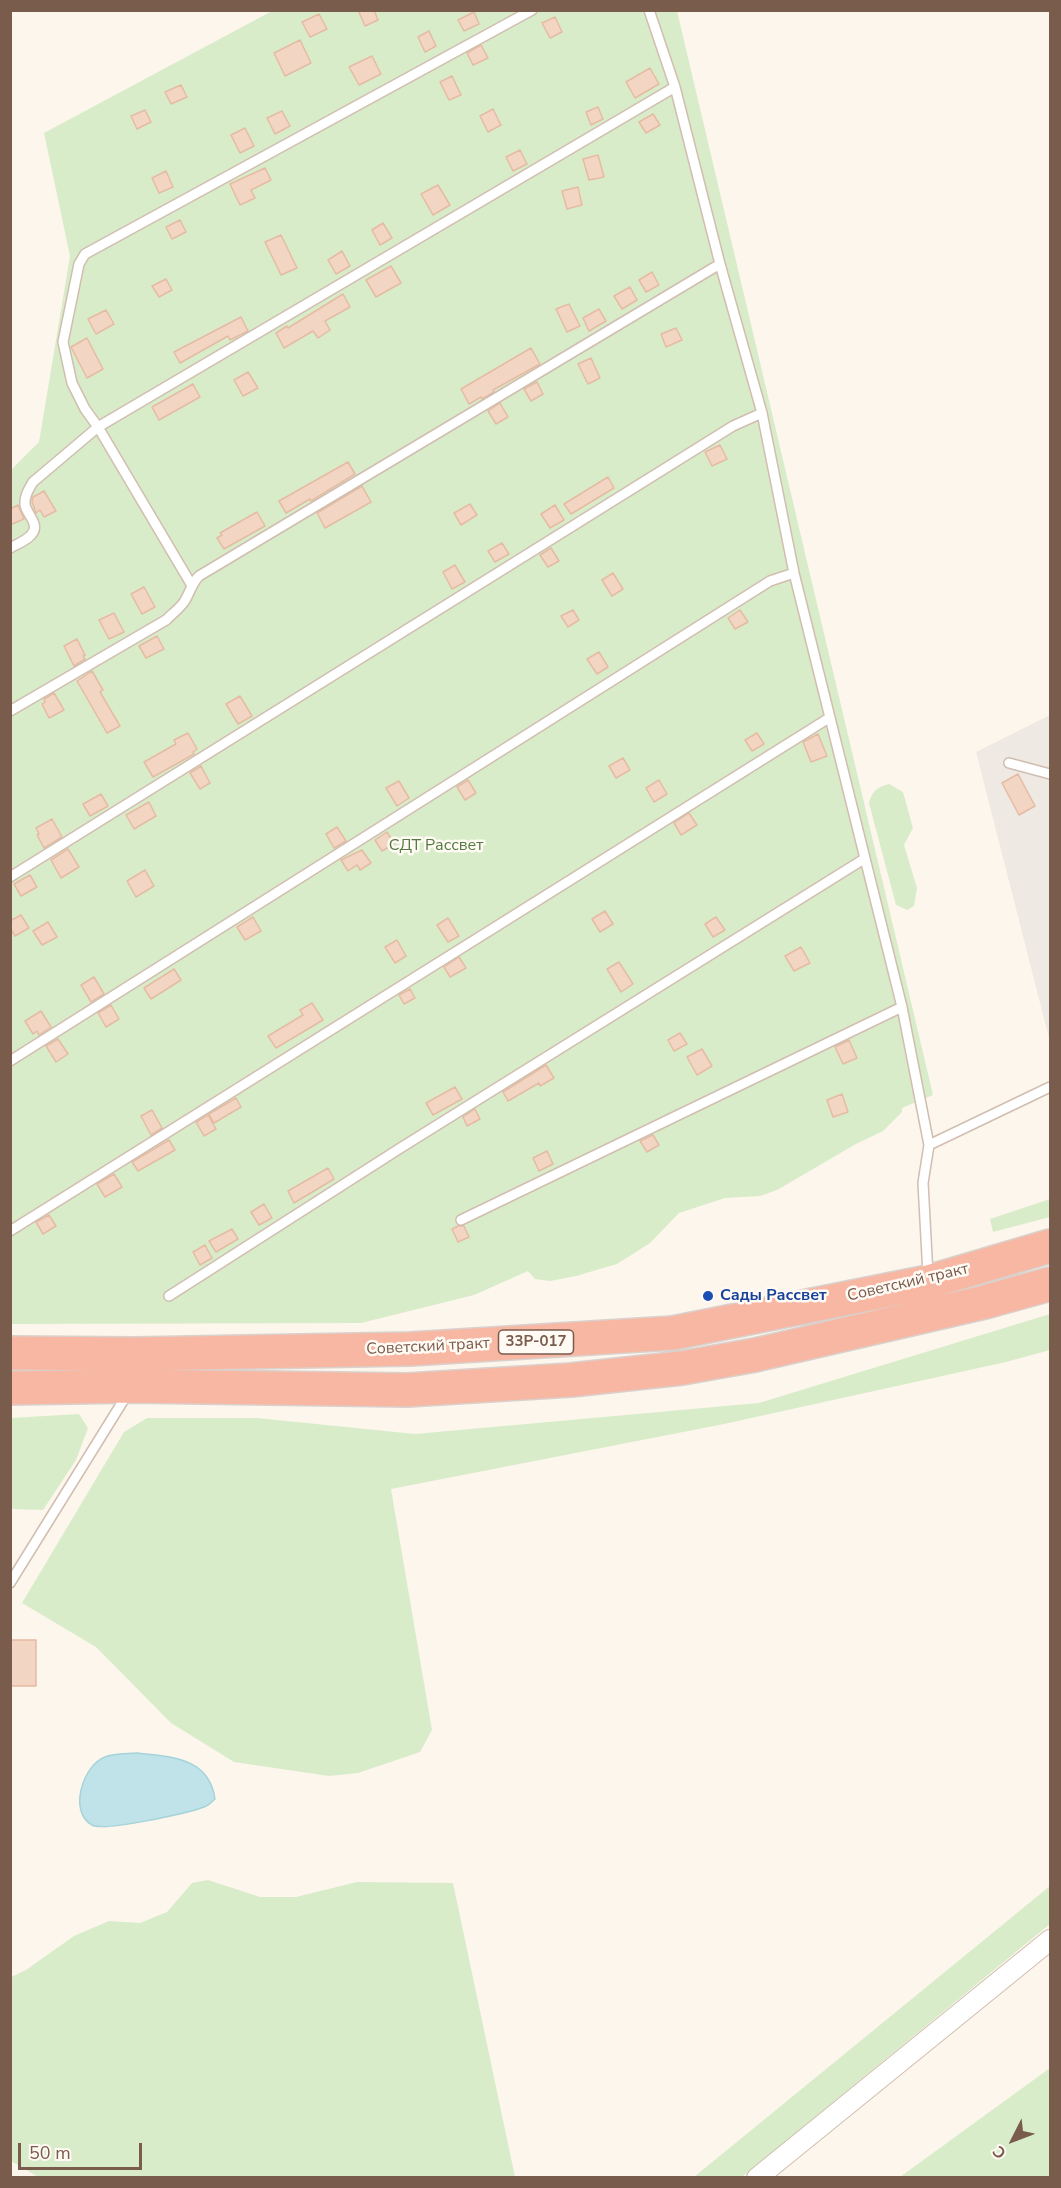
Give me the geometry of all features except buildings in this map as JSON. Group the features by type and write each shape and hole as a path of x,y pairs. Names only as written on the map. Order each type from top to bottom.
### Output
{"highway":[{"name":"Советский тракт","path":"10,1353 135,1354 410,1349 673,1333 928,1282 1050,1246"},
{"path":"10,1388 132,1386 407,1390 571,1380 682,1368 765,1353 985,1302 1050,1284"}],"street":[{"path":"757,2178 1050,1941"}],"lane":[{"path":"191,585 98,427 85,409 72,383 63,342 79,264 86,254 532,10"},
{"path":"649,10 675,87 720,264 762,413 794,573 903,1007 929,1145 923,1183 928,1282"},
{"path":"10,548 33,533 34,522 25,506 28,490 33,482 98,427 675,87"},
{"path":"10,711 166,620 180,608 191,585 199,576 720,264"},
{"path":"10,877 733,426 762,413"},
{"path":"10,1061 760,587 794,573"},
{"path":"10,1232 829,718"},
{"path":"1009,763 1050,774"},
{"path":"169,1296 402,1147 864,859"},
{"path":"461,1220 903,1007"},
{"path":"929,1145 1050,1087"},
{"path":"10,1583 132,1386"}],"shaded area":[{"path":"1050,715 1050,1042 976,752"}],"green space":[{"name":"СДТ Рассвет","path":"272,11 677,11 933,1095 902,1108 902,1112 883,1131 777,1190 760,1196 725,1198 679,1213 650,1243 617,1264 576,1276 550,1281 535,1279 528,1271 474,1295 361,1323 11,1324 11,470 39,442 70,256 44,133"},
{"path":"889,784 903,792 913,828 904,845 917,888 914,906 907,910 896,905 869,803 876,790"},
{"path":"1050,1199 1050,1217 993,1232 990,1219"},
{"path":"1050,1314 1050,1350 1006,1362 724,1424 391,1489 432,1730 420,1752 358,1773 329,1776 234,1762 171,1723 96,1647 22,1603 124,1432 147,1418 257,1418 415,1434 759,1403"},
{"path":"79,1414 88,1428 76,1460 43,1510 11,1509 11,1418"},
{"path":"208,1880 260,1897 296,1897 357,1882 453,1883 515,2177 40,2178 11,2161 11,1977 26,1970 74,1936 109,1921 140,1923 167,1912 192,1883"},
{"path":"1050,1886 1050,1924 742,2177 694,2177"},
{"path":"1050,2068 1050,2177 900,2177"}],"water":[{"path":"137,1753 175,1758 197,1767 211,1785 215,1799 210,1804 195,1810 165,1817 112,1826 92,1825 85,1819 80,1800 81,1789 90,1769 105,1757"}],"place":[{"name":"Сады Рассвет","path":"708,1296"}]}
